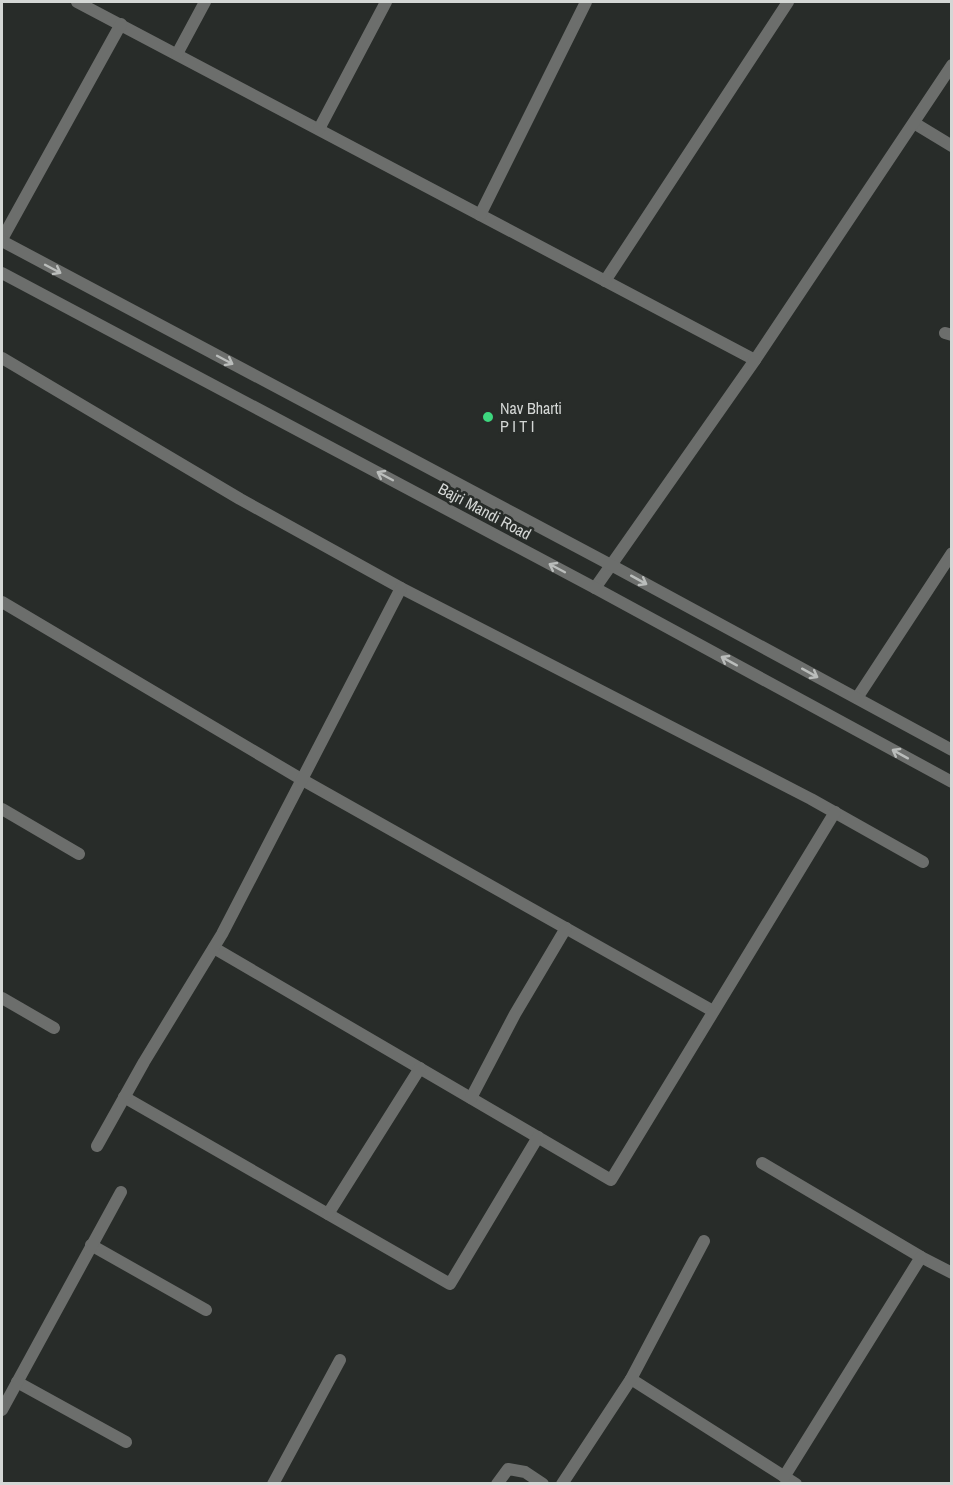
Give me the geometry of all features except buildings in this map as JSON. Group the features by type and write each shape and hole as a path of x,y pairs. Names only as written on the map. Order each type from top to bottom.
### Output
{"street":[{"path":"77,2 755,360"},
{"path":"177,54 205,2"},
{"path":"319,129 386,2"},
{"path":"480,214 586,2"},
{"path":"605,280 788,2"},
{"path":"121,24 2,240 611,565 951,750"},
{"path":"595,588 755,360 951,65"},
{"path":"914,123 951,146"},
{"name":"Bajri Mandi Road","path":"2,273 595,588 951,782"},
{"path":"2,358 240,499 401,588 834,812 923,862"},
{"path":"857,698 951,553"},
{"path":"97,1146 144,1062 214,948 401,588"},
{"path":"2,602 301,779 713,1011"},
{"path":"2,809 79,854"},
{"path":"214,948 611,1180 834,812"},
{"path":"471,1098 566,928"},
{"path":"2,998 54,1028"},
{"path":"328,1214 420,1068"},
{"path":"124,1097 450,1284 538,1137"},
{"path":"762,1162 951,1273"},
{"path":"2,1410 121,1192"},
{"path":"562,1484 631,1379 704,1241"},
{"path":"91,1245 206,1310"},
{"path":"784,1477 921,1257"},
{"path":"273,1484 340,1360"},
{"path":"631,1379 796,1484"},
{"path":"17,1382 126,1442"},
{"path":"497,1484 508,1470 525,1472 543,1484"}],"place":[{"name":"Nav Bharti P I T I","path":"488,417"}]}
